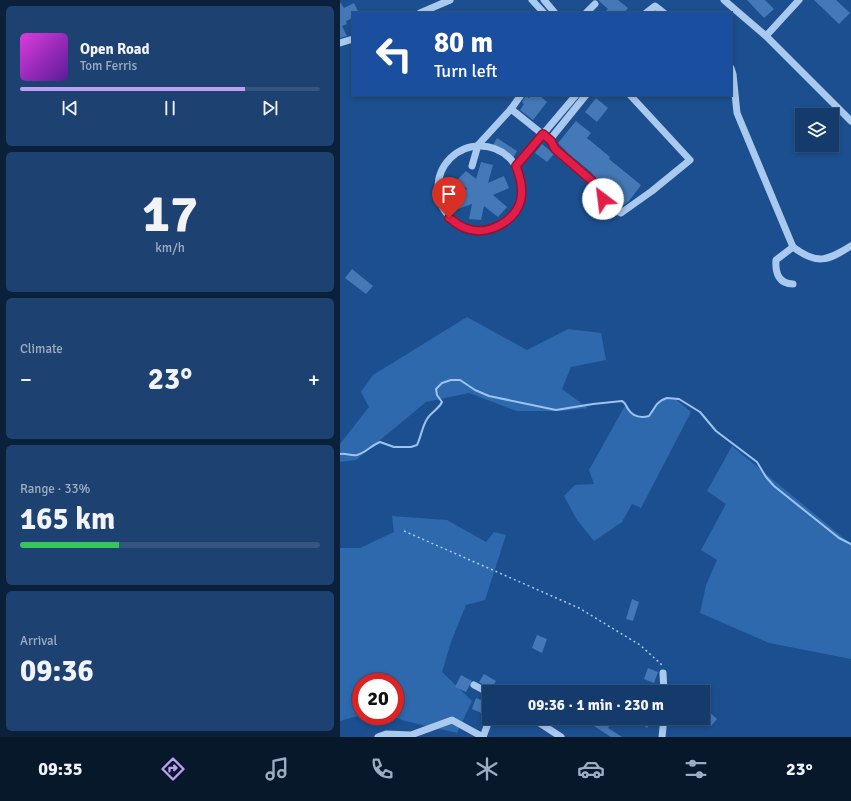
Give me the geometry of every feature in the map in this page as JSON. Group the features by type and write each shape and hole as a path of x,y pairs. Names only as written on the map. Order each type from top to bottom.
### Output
{"street":[{"path":"421,12 436,2 450,0"},
{"path":"532,0 543,12"},
{"path":"544,0 554,12"},
{"path":"647,12 660,0"},
{"path":"724,0 733,3 851,121"},
{"path":"766,36 799,0"},
{"path":"587,12 594,4"},
{"path":"654,6 663,12"},
{"path":"340,43 352,39"},
{"path":"732,70 734,74 737,113 793,247 805,256 817,259 833,257 851,246"},
{"path":"472,166 478,145 511,109 520,96"},
{"path":"516,166 575,96"},
{"path":"551,141 552,137 585,96"},
{"path":"511,109 551,141 555,149 592,181 603,199 616,211 621,213 652,191 690,160 631,96"},
{"path":"570,102 576,108"},
{"path":"478,145 484,145 500,151 509,158 516,166 522,182 521,200 512,216 506,222 490,230 472,230 464,228 449,218 440,203 438,185 443,168 454,155 462,150 478,145"},
{"path":"793,247 776,260 775,267 777,275 781,280 787,284 793,284"},
{"path":"663,673 664,685"},
{"path":"474,685 482,689"},
{"path":"378,737 386,734 411,735 452,720 483,737 487,725"},
{"path":"543,725 561,737"},
{"path":"662,737 663,725"}],"path":[{"path":"404,531 579,608 640,645 661,664 663,673"}],"shaded area":[{"path":"467,317 527,350 568,329 601,333 606,360 571,367 562,389 588,408 561,411 517,411 469,393 426,402 356,460 340,462 340,444 369,407 361,392 373,375"},
{"path":"676,399 691,412 641,508 632,504 622,522 594,541 577,520 564,496 575,485 594,484 589,470 626,404 635,416 649,417 659,400"},
{"path":"732,446 851,544 851,659 769,643 700,613 706,585 717,560 701,550 726,504 707,491"},
{"path":"392,516 447,520 486,542 494,532 506,535 485,600 466,605 451,642 442,672 472,701 457,733 404,721 404,673 352,673 352,718 340,721 340,548 360,548 394,532"}],"building":[{"path":"598,0 618,0 628,8 625,12 605,12 608,9"},
{"path":"747,0 765,0 774,9 764,18"},
{"path":"814,0 836,0 850,13 839,24"},
{"path":"340,2 344,8 354,3 358,12 352,12 352,18 346,21 347,24 342,26 347,36 340,38"},
{"path":"526,96 529,98 531,96 540,96 547,102 533,120 520,110 524,104 522,102"},
{"path":"596,98 608,108 597,122 585,112"},
{"path":"576,121 591,133 587,138 610,157 609,159 641,185 629,201 624,205 603,187 592,173 558,143"},
{"path":"497,138 517,151 513,158 493,145"},
{"path":"542,144 554,154 547,162 535,153"},
{"path":"481,162 493,165 488,183 504,176 509,188 493,195 507,207 498,217 484,206 481,220 469,219 472,204 458,209 453,194 467,189 457,180 466,171 476,179"},
{"path":"352,269 373,286 366,294 345,278"},
{"path":"632,599 639,602 633,621 626,619"},
{"path":"537,635 547,639 542,653 532,648"},
{"path":"648,668 658,672 654,683 644,679"},
{"path":"484,674 496,681 494,685 484,685 479,682"},
{"path":"461,675 472,681 466,692 455,687"},
{"path":"476,698 482,700 482,713 472,709"},
{"path":"710,713 717,719 711,726 710,725"},
{"path":"610,725 608,728 622,737 611,737 594,726"}],"waterway":[{"path":"340,454 357,455 363,453 380,442 394,447 411,447 417,445 427,419 442,402 437,395 436,389 442,383 451,380 460,380 475,390 489,396 556,410 622,401 632,414 643,417 649,416 657,404 662,400 667,398 679,399 700,412 716,431 757,462 766,477 774,486 839,538 851,544"}],"route":[{"path":"449,218 464,228 472,230 490,230 506,222 512,216 521,200 522,182 516,166 543,134 551,141 555,149 592,181 603,199"}]}
